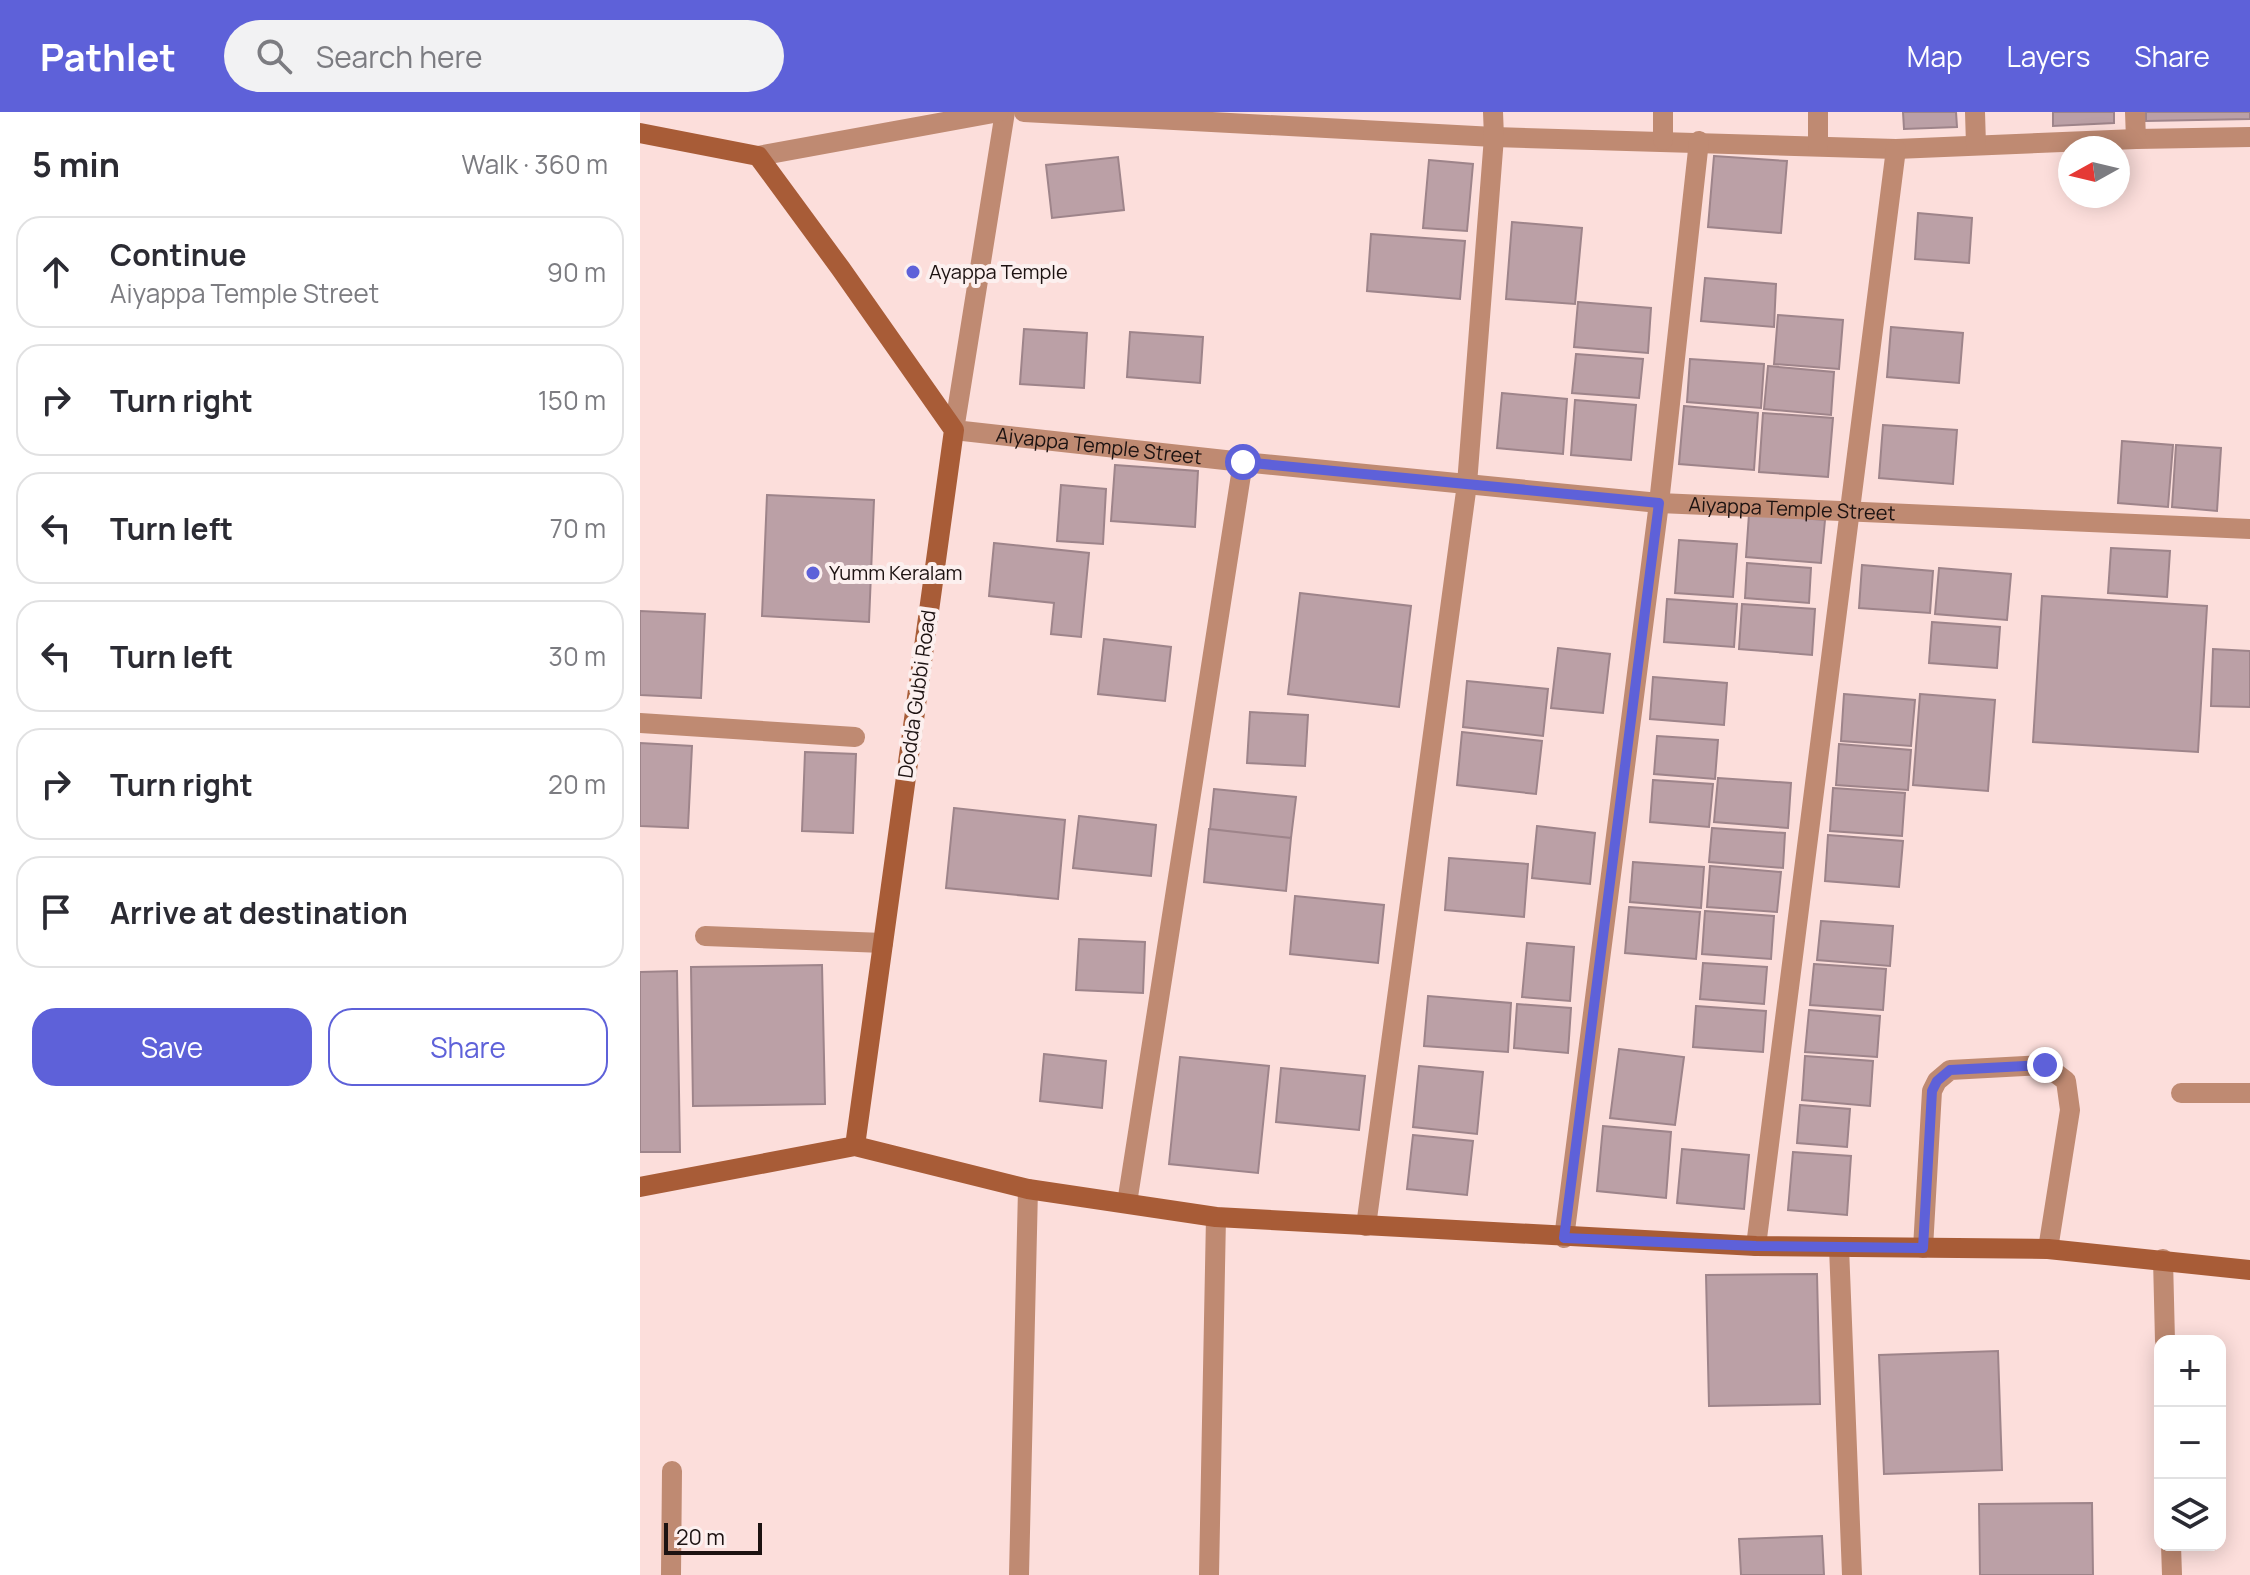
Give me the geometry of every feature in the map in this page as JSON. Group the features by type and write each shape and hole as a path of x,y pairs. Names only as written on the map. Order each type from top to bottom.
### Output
{"street":[{"path":"640,133 758,156 999,112"},
{"path":"954,430 1005,112"},
{"path":"1024,112 1322,120 1494,137 1896,149 2250,137"},
{"path":"1366,1226 1467,484 1494,137 1493,112"},
{"path":"1663,112 1663,140"},
{"path":"1818,112 1818,146"},
{"path":"1975,112 1976,145"},
{"path":"2135,112 2136,139"},
{"path":"1564,1238 1659,503 1699,141"},
{"path":"1756,1246 1896,149"},
{"path":"758,156 954,430"},
{"name":"Aiyappa Temple Street","path":"954,430 1659,503 2250,529"},
{"name":"Dodda Gubbi Road","path":"855,1146 954,430"},
{"path":"1127,1203 1243,462"},
{"path":"640,723 855,737"},
{"path":"705,936 883,943"},
{"path":"1923,1248 1932,1091 1937,1081 1950,1070 2045,1065 2066,1081 2070,1110 2048,1249"},
{"path":"2181,1093 2250,1093"},
{"path":"640,1187 855,1146 1028,1189 1216,1217 1756,1246 2048,1249 2250,1270"},
{"path":"1019,1575 1028,1189"},
{"path":"1209,1575 1216,1217"},
{"path":"1839,1247 1852,1575"},
{"path":"2163,1259 2165,1335"},
{"path":"671,1575 672,1471"},
{"path":"2171,1551 2172,1575"}],"building":[{"path":"1903,112 1956,112 1957,127 1904,129"},
{"path":"2053,112 2114,112 2114,123 2053,126"},
{"path":"2146,112 2250,112 2250,119 2146,121"},
{"path":"1714,156 1787,161 1781,233 1708,227"},
{"path":"1118,157 1124,210 1052,218 1046,165"},
{"path":"1429,160 1473,164 1467,231 1423,228"},
{"path":"1918,213 1972,218 1969,263 1915,259"},
{"path":"1512,222 1582,228 1575,304 1506,299"},
{"path":"1371,234 1465,241 1460,299 1367,291"},
{"path":"1705,278 1776,284 1774,327 1701,321"},
{"path":"1578,302 1651,308 1648,353 1574,347"},
{"path":"1778,315 1843,320 1839,369 1774,364"},
{"path":"1891,327 1963,333 1959,383 1887,377"},
{"path":"1024,329 1087,333 1084,388 1020,384"},
{"path":"1130,332 1203,337 1200,383 1127,377"},
{"path":"1576,354 1643,359 1639,398 1572,393"},
{"path":"1690,359 1764,364 1761,408 1687,402"},
{"path":"1768,366 1834,372 1831,415 1764,409"},
{"path":"1502,393 1567,399 1563,454 1497,448"},
{"path":"1575,400 1636,405 1631,460 1571,455"},
{"path":"1684,406 1758,413 1754,470 1679,464"},
{"path":"1763,413 1833,418 1828,477 1759,472"},
{"path":"1883,425 1957,430 1953,484 1879,478"},
{"path":"2122,441 2173,445 2168,507 2118,503"},
{"path":"2176,445 2221,448 2217,511 2172,507"},
{"path":"1115,465 1198,471 1195,527 1111,521"},
{"path":"1061,485 1106,489 1103,544 1057,541"},
{"path":"767,495 874,500 869,622 762,616"},
{"path":"1749,514 1825,520 1821,563 1746,557"},
{"path":"1679,540 1737,544 1733,597 1675,593"},
{"path":"994,543 1089,553 1081,637 1051,634 1054,603 989,596"},
{"path":"2111,548 2170,551 2167,597 2108,593"},
{"path":"1747,563 1811,568 1809,603 1745,598"},
{"path":"1862,565 1933,571 1930,613 1859,608"},
{"path":"1939,568 2011,574 2007,620 1935,614"},
{"path":"1300,593 1411,606 1399,707 1288,694"},
{"path":"2042,596 2207,606 2198,752 2033,742"},
{"path":"1667,599 1737,604 1734,647 1664,642"},
{"path":"1742,604 1815,609 1812,655 1739,649"},
{"path":"640,611 705,614 701,698 640,695"},
{"path":"1932,622 2000,627 1997,668 1929,663"},
{"path":"1104,639 1171,647 1165,701 1098,694"},
{"path":"1558,648 1610,654 1603,713 1551,708"},
{"path":"2213,649 2250,651 2250,707 2211,706"},
{"path":"1653,677 1727,683 1724,725 1650,719"},
{"path":"1467,681 1548,689 1543,736 1463,727"},
{"path":"1844,694 1915,700 1911,746 1841,741"},
{"path":"1920,694 1995,700 1988,791 1913,785"},
{"path":"1250,712 1308,715 1305,766 1247,763"},
{"path":"1462,732 1542,741 1536,794 1457,785"},
{"path":"1657,736 1718,740 1715,779 1654,774"},
{"path":"640,743 692,746 688,828 640,826"},
{"path":"1839,744 1911,750 1908,790 1836,785"},
{"path":"805,752 856,754 853,833 802,831"},
{"path":"1718,778 1791,783 1788,828 1714,822"},
{"path":"1653,780 1713,784 1709,827 1650,822"},
{"path":"1833,788 1905,793 1902,836 1830,831"},
{"path":"1214,789 1296,797 1291,838 1210,829"},
{"path":"954,808 1065,820 1058,899 946,888"},
{"path":"1079,816 1156,825 1151,876 1073,868"},
{"path":"1537,826 1595,833 1590,884 1532,878"},
{"path":"1712,828 1785,833 1783,868 1709,862"},
{"path":"1209,829 1291,838 1286,891 1204,882"},
{"path":"1828,835 1903,841 1899,887 1825,881"},
{"path":"1449,858 1528,864 1524,917 1445,910"},
{"path":"1633,862 1704,867 1701,908 1630,902"},
{"path":"1710,866 1781,872 1777,912 1707,907"},
{"path":"1295,896 1384,905 1378,963 1290,954"},
{"path":"1629,907 1700,912 1696,959 1625,953"},
{"path":"1705,911 1774,916 1771,959 1702,954"},
{"path":"1821,921 1893,926 1890,966 1817,960"},
{"path":"1079,939 1145,942 1143,993 1076,990"},
{"path":"1527,943 1574,947 1570,1001 1522,997"},
{"path":"1703,963 1767,967 1764,1004 1700,999"},
{"path":"1814,964 1886,969 1883,1010 1810,1005"},
{"path":"822,965 825,1104 693,1106 691,967"},
{"path":"677,971 680,1152 640,1152 640,972"},
{"path":"1428,996 1511,1003 1508,1052 1424,1046"},
{"path":"1517,1004 1571,1008 1568,1053 1514,1048"},
{"path":"1696,1006 1766,1011 1763,1052 1693,1047"},
{"path":"1809,1010 1880,1016 1877,1057 1805,1052"},
{"path":"1619,1049 1684,1057 1675,1125 1610,1118"},
{"path":"1044,1054 1106,1061 1102,1108 1040,1101"},
{"path":"1805,1056 1873,1061 1870,1106 1802,1100"},
{"path":"1180,1057 1269,1066 1258,1173 1169,1164"},
{"path":"1419,1066 1483,1072 1477,1134 1413,1127"},
{"path":"1281,1068 1365,1076 1359,1130 1276,1122"},
{"path":"1800,1105 1850,1109 1847,1147 1797,1143"},
{"path":"1603,1126 1671,1132 1666,1198 1597,1191"},
{"path":"1413,1135 1473,1141 1467,1195 1407,1189"},
{"path":"1682,1149 1749,1155 1744,1209 1677,1203"},
{"path":"1793,1152 1851,1156 1847,1215 1788,1210"},
{"path":"1817,1274 1820,1404 1709,1406 1706,1275"},
{"path":"1998,1351 2002,1470 1884,1474 1879,1355"},
{"path":"2092,1503 2093,1575 1980,1575 1979,1504"},
{"path":"1822,1536 1824,1575 1741,1575 1739,1539"}],"place":[{"name":"Ayappa Temple","path":"913,272"},
{"name":"Yumm Keralam","path":"813,573"}],"route":[{"path":"1243,462 1659,503 1564,1238 1756,1246 1923,1248 1932,1091 1937,1081 1950,1070 2045,1065"}]}
